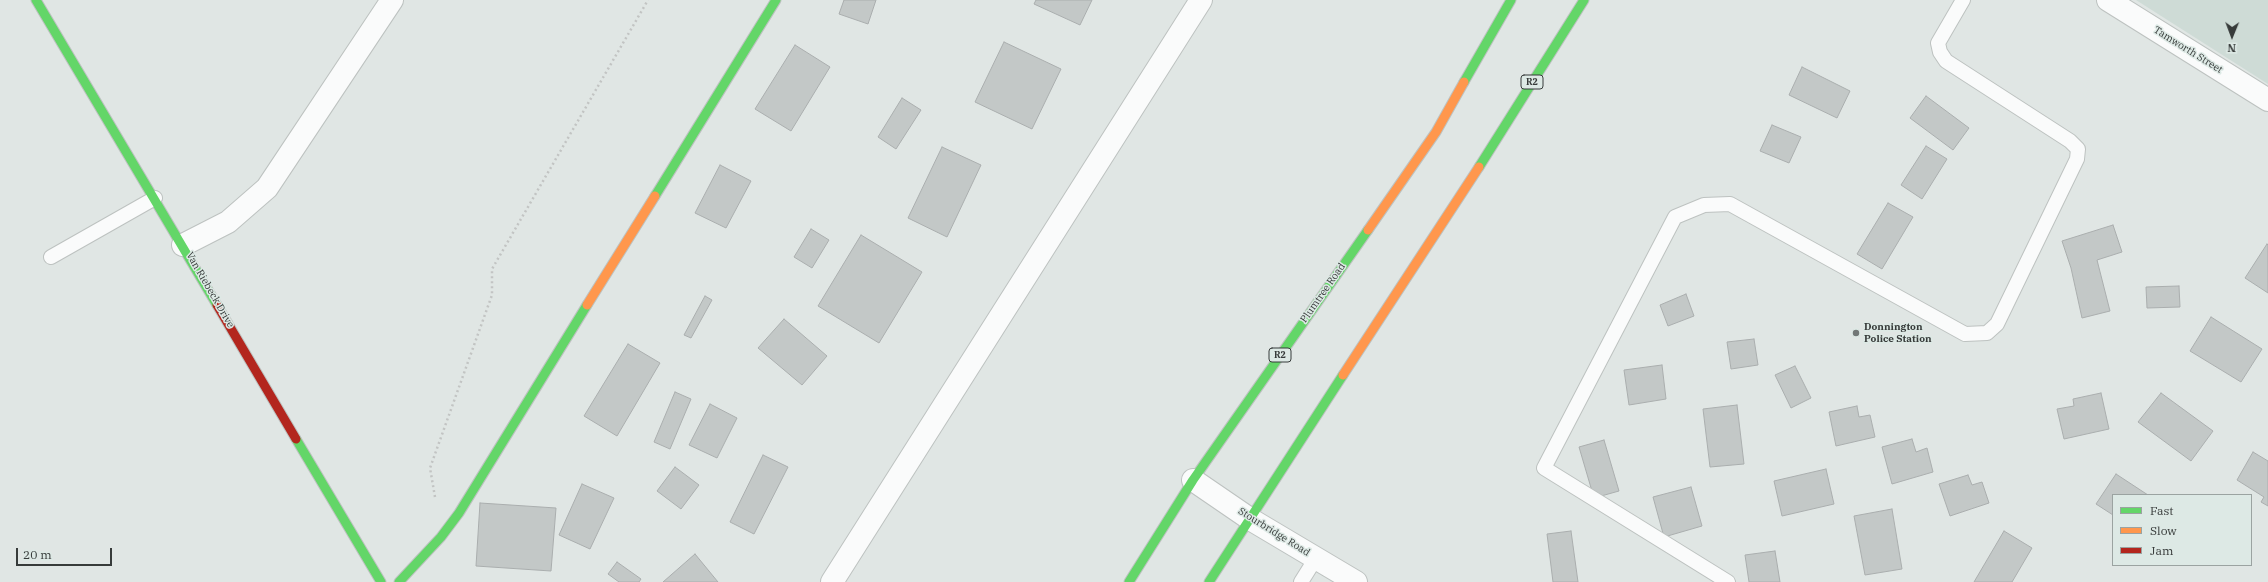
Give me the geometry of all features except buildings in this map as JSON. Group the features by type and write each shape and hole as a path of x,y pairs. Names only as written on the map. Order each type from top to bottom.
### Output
{"main road":[{"name":"Van Riebeck Drive","path":"36,0 155,198 381,582"},
{"path":"399,582 441,537 463,506 776,0"},
{"name":"Plumtree Road","path":"1128,582 1193,480 1436,132 1511,0"},
{"name":"R2","path":"1210,582 1481,164 1584,0"}],"street":[{"path":"183,246 228,222 267,188 392,0"},
{"path":"832,582 1201,0"},
{"name":"Tamworth Street","path":"2108,0 2268,100"},
{"name":"Stourbridge Road","path":"1193,480 1250,519 1356,582"}],"lane":[{"path":"1728,582 1544,468 1675,217 1704,205 1730,204 1965,334 1987,332 1997,324 2077,160 2078,149 2070,141 1946,61 1940,52 1938,43 1963,0"},
{"path":"51,258 155,198"},
{"path":"1301,582 1316,558"}],"path":[{"path":"441,537 430,468 492,295 492,269 648,0"}],"shaded area":[{"path":"2136,0 2268,0 2268,84"}],"traffic: fast":[{"path":"36,0 217,305"},
{"path":"655,196 776,0"},
{"path":"1464,82 1511,0"},
{"path":"1479,167 1584,0"},
{"path":"1129,582 1193,480 1368,230"},
{"path":"399,582 441,537 459,513 587,305"},
{"path":"1209,582 1343,375"},
{"path":"296,439 381,582"}],"traffic: slow":[{"path":"1368,230 1436,132 1464,82"},
{"path":"1343,375 1479,167"},
{"path":"587,305 655,196"}],"traffic: jam":[{"path":"217,305 296,439"}],"place":[{"name":"Donnington Police Station","path":"1856,333"}]}
